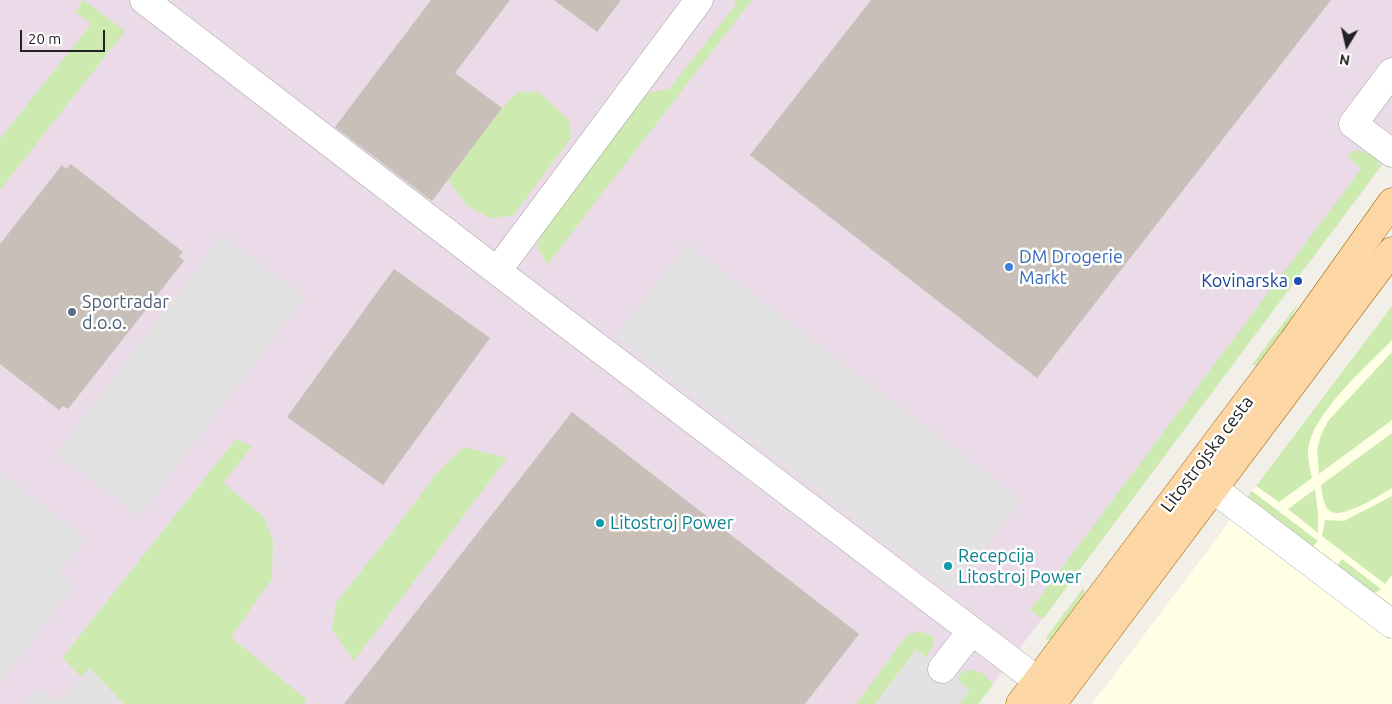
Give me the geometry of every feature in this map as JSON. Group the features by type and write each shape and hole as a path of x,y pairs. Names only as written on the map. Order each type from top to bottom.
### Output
{"main road":[{"name":"Litostrojska cesta","path":"1020,704 1049,694 1203,480 1293,341 1392,202"},
{"name":"Litostrojska cesta","path":"1203,480 1392,251"}],"street":[{"path":"144,0 971,632 1049,694"},
{"path":"497,271 699,0"},
{"path":"1392,72 1353,124 1392,153"},
{"path":"1203,480 1392,624"},
{"path":"942,669 971,632"}],"shaded area":[{"path":"0,0 1392,0 1392,152 978,704 0,704"},
{"path":"222,235 305,297 139,516 56,454"},
{"path":"687,244 1022,500 951,593 616,336"},
{"path":"1392,306 1392,704 1092,704 1256,486"},
{"path":"0,472 86,539 59,572 75,585 0,683"},
{"path":"916,649 970,690 960,704 875,704"},
{"path":"90,668 122,704 24,704 38,687 58,702"}],"green space":[{"path":"83,0 125,31 0,190 0,139 91,24 75,12"},
{"path":"734,0 752,0 547,265 537,247 548,218 648,93 669,89 736,4"},
{"path":"518,92 539,92 569,120 571,138 513,216 490,218 466,205 448,180 502,108"},
{"path":"1358,150 1374,156 1381,166 1043,619 1030,610 1361,169 1347,156"},
{"path":"1299,302 1285,331 1258,366 1252,365"},
{"path":"1392,306 1392,340 1355,377 1329,407 1311,438 1308,452 1312,478 1279,502 1256,486"},
{"path":"1392,352 1392,420 1319,474 1317,449 1328,421"},
{"path":"1392,433 1392,488 1352,510 1336,513 1330,511 1324,503 1321,485"},
{"path":"236,439 252,446 223,483 263,516 273,540 272,579 231,637 307,700 304,704 124,704 90,668 81,677 62,658"},
{"path":"464,447 507,458 354,661 332,630 336,603 436,474"},
{"path":"1315,489 1318,512 1318,533 1288,509"},
{"path":"1252,491 1318,541 1313,547 1247,498"},
{"path":"1392,496 1392,575 1385,584 1322,536 1325,520 1344,521"},
{"path":"1342,559 1381,589 1376,592 1369,592 1337,566"},
{"path":"1084,587 1084,601 1052,639 1046,640 1047,636"},
{"path":"918,631 933,636 933,646 926,657 916,650 875,704 856,704 907,635"},
{"path":"972,670 983,673 993,685 978,704 960,704 970,690 957,680 963,671"}],"building":[{"path":"431,0 510,0 455,73 502,108 432,201 335,127"},
{"path":"554,0 621,0 597,32"},
{"name":"DM Drogerie Markt","path":"871,0 1331,0 1037,378 750,155"},
{"name":"Sportradar d.o.o.","path":"71,164 183,252 179,256 184,261 68,409 63,406 59,410 0,364 0,244 62,165 66,169"},
{"path":"394,269 490,338 383,485 287,417"},
{"name":"Litostroj Power","path":"572,412 859,634 805,704 344,704"}],"place":[{"name":"DM Drogerie Markt","path":"1009,267"},
{"name":"Kovinarska","path":"1298,281"},
{"name":"Sportradar d.o.o.","path":"72,312"},
{"name":"Litostroj Power","path":"600,523"},
{"name":"Recepcija Litostroj Power","path":"948,566"}]}
